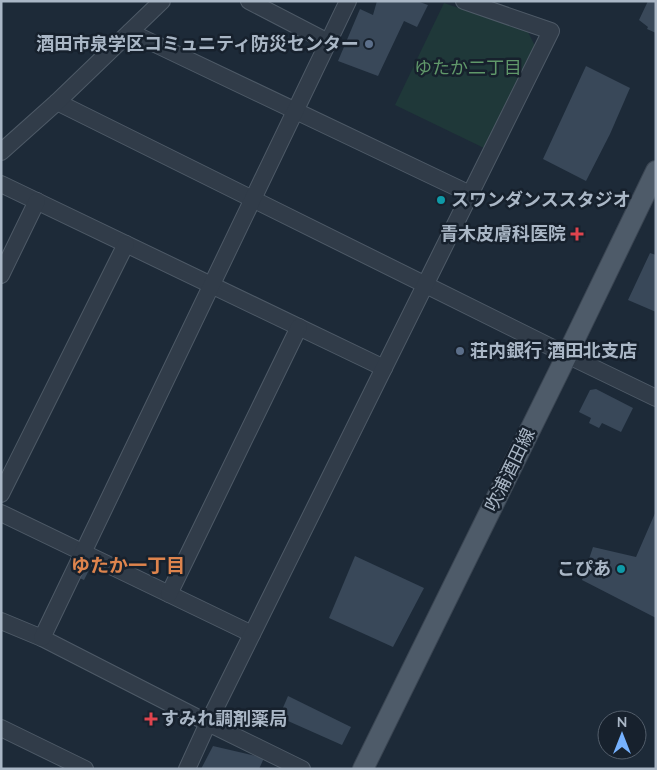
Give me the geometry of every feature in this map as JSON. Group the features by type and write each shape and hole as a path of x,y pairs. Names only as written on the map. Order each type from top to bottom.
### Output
{"main road":[{"name":"吹浦酒田線","path":"363,769 656,172"}],"street":[{"path":"1,152 57,102 162,1"},
{"path":"249,1 328,42"},
{"path":"42,638 348,1"},
{"path":"187,769 208,723 551,31 464,1"},
{"path":"130,32 470,194"},
{"path":"57,102 656,398"},
{"path":"1,184 384,368"},
{"path":"1,275 37,201"},
{"path":"1,494 126,244"},
{"path":"169,594 299,327"},
{"path":"1,514 252,634"},
{"path":"1,621 42,638 302,769"},
{"path":"1,728 85,769"}],"green space":[{"name":"ゆたか二丁目","path":"444,3 528,32 535,46 484,148 395,105"}],"building":[{"name":"酒田市泉学区コミュニティ防災センター","path":"377,1 417,1 428,5 417,27 404,21 378,76 338,61 360,9 373,15"},
{"path":"648,1 656,1 656,33 647,29 648,27 639,20"},
{"path":"586,66 630,88 610,134 586,181 543,159"},
{"path":"650,253 656,255 656,312 628,300"},
{"path":"596,389 633,408 621,432 602,423 599,428 589,423 591,418 579,412 590,390"},
{"name":"こぴあ","path":"656,511 656,618 582,580 593,547 636,557"},
{"path":"355,556 424,588 393,647 329,618"},
{"path":"77,559 91,566 84,580 70,574"},
{"path":"288,696 351,727 342,745 279,717"},
{"path":"213,746 264,758 259,769 201,769"}],"place":[{"name":"酒田市泉学区コミュニティ防災センター","path":"369,44"},
{"name":"スワンダンススタジオ","path":"441,200"},
{"name":"青木皮膚科医院","path":"577,234"},
{"name":"荘内銀行 酒田北支店","path":"460,351"},
{"name":"こぴあ","path":"621,569"},
{"name":"すみれ調剤薬局","path":"151,719"}],"district":[{"name":"ゆたか一丁目","path":"128,565"}]}
